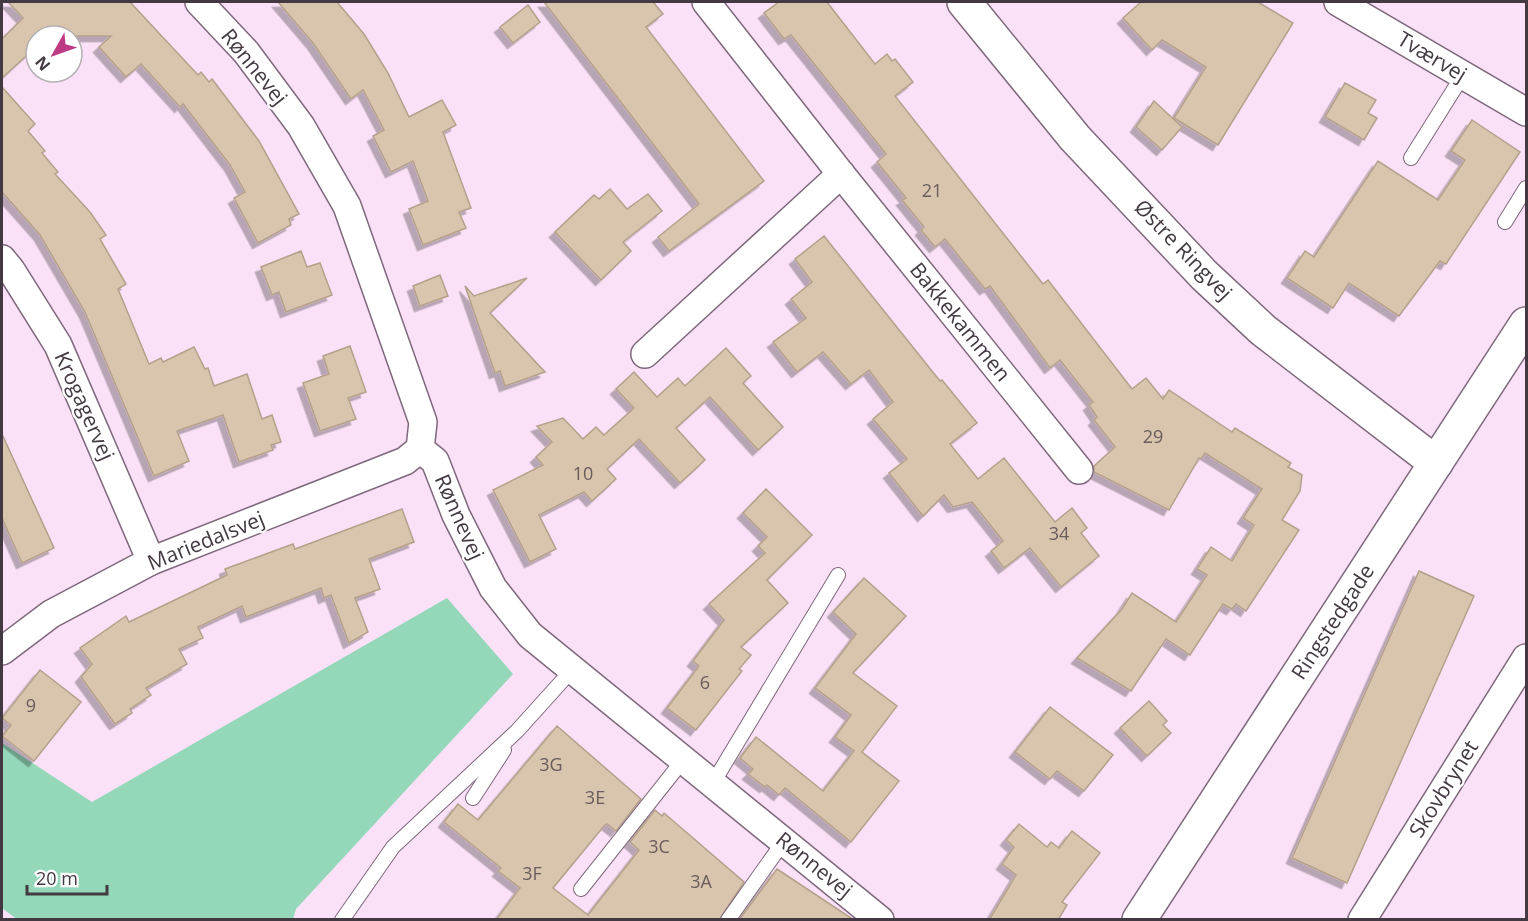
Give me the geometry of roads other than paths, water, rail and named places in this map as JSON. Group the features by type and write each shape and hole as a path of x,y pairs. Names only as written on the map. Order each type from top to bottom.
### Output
{"street":[{"name":"Rønnevej","path":"199,2 246,52 301,126 347,206 423,422 420,448 435,461 456,515 493,588 530,635 880,920"},
{"name":"Bakkekammen","path":"706,2 1079,470"},
{"name":"Østre Ringvej","path":"964,2 1075,138 1204,275 1263,330 1436,464"},
{"name":"Tværvej","path":"1338,2 1527,112"},
{"path":"645,354 841,174"},
{"name":"Krogagervej","path":"2,259 58,345 152,561"},
{"name":"Ringstedgade","path":"1139,920 1527,324"},
{"name":"Mariedalsvej","path":"2,651 51,614 152,561 405,461 420,448"},
{"name":"Skovbrynet","path":"1362,920 1527,658"}],"lane":[{"path":"1411,158 1463,75"},
{"path":"1505,222 1527,188"},
{"path":"713,783 838,575"},
{"path":"342,920 393,848 517,731 572,670"},
{"path":"472,798 517,731"},
{"path":"581,889 684,759"},
{"path":"728,920 784,841"}]}
